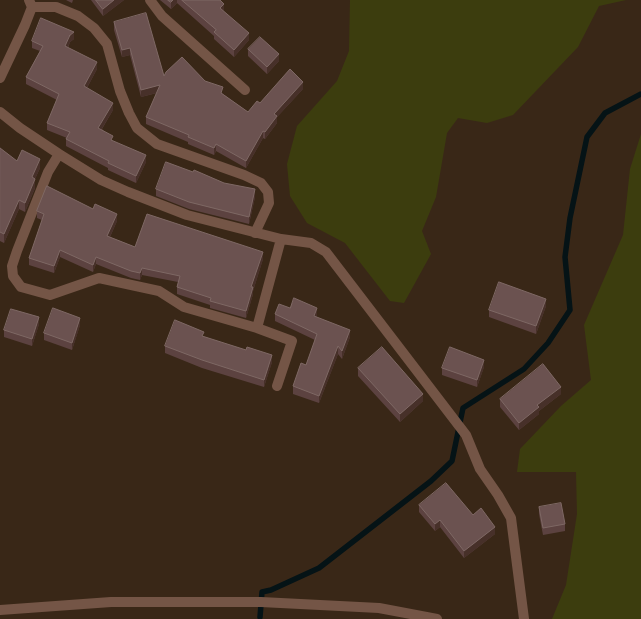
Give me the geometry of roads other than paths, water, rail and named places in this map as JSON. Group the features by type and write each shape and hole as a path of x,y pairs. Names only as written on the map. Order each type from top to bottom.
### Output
{"street":[{"path":"150,0 162,16 245,90"},
{"path":"0,78 25,25 31,4 56,7 78,16 94,28 107,44 120,91 137,128 157,144 244,175 261,183 268,192 270,203 255,233"},
{"path":"0,112 20,128 59,154 101,180 128,192 187,215 281,239 311,243 326,252 466,435 480,469 498,495 511,518 524,619"},
{"path":"59,154 48,172 16,251 12,266 13,276 20,287 50,295 99,278 159,291 184,307 257,328 292,341 277,386"},
{"path":"257,328 281,239"},
{"path":"0,610 111,602 261,602 379,608 438,619"}],"waterway":[{"path":"260,617 262,592 271,590 319,568 431,481 452,461 463,408 524,369 548,343 570,310 565,257 570,218 587,137 605,113 641,94"}]}
